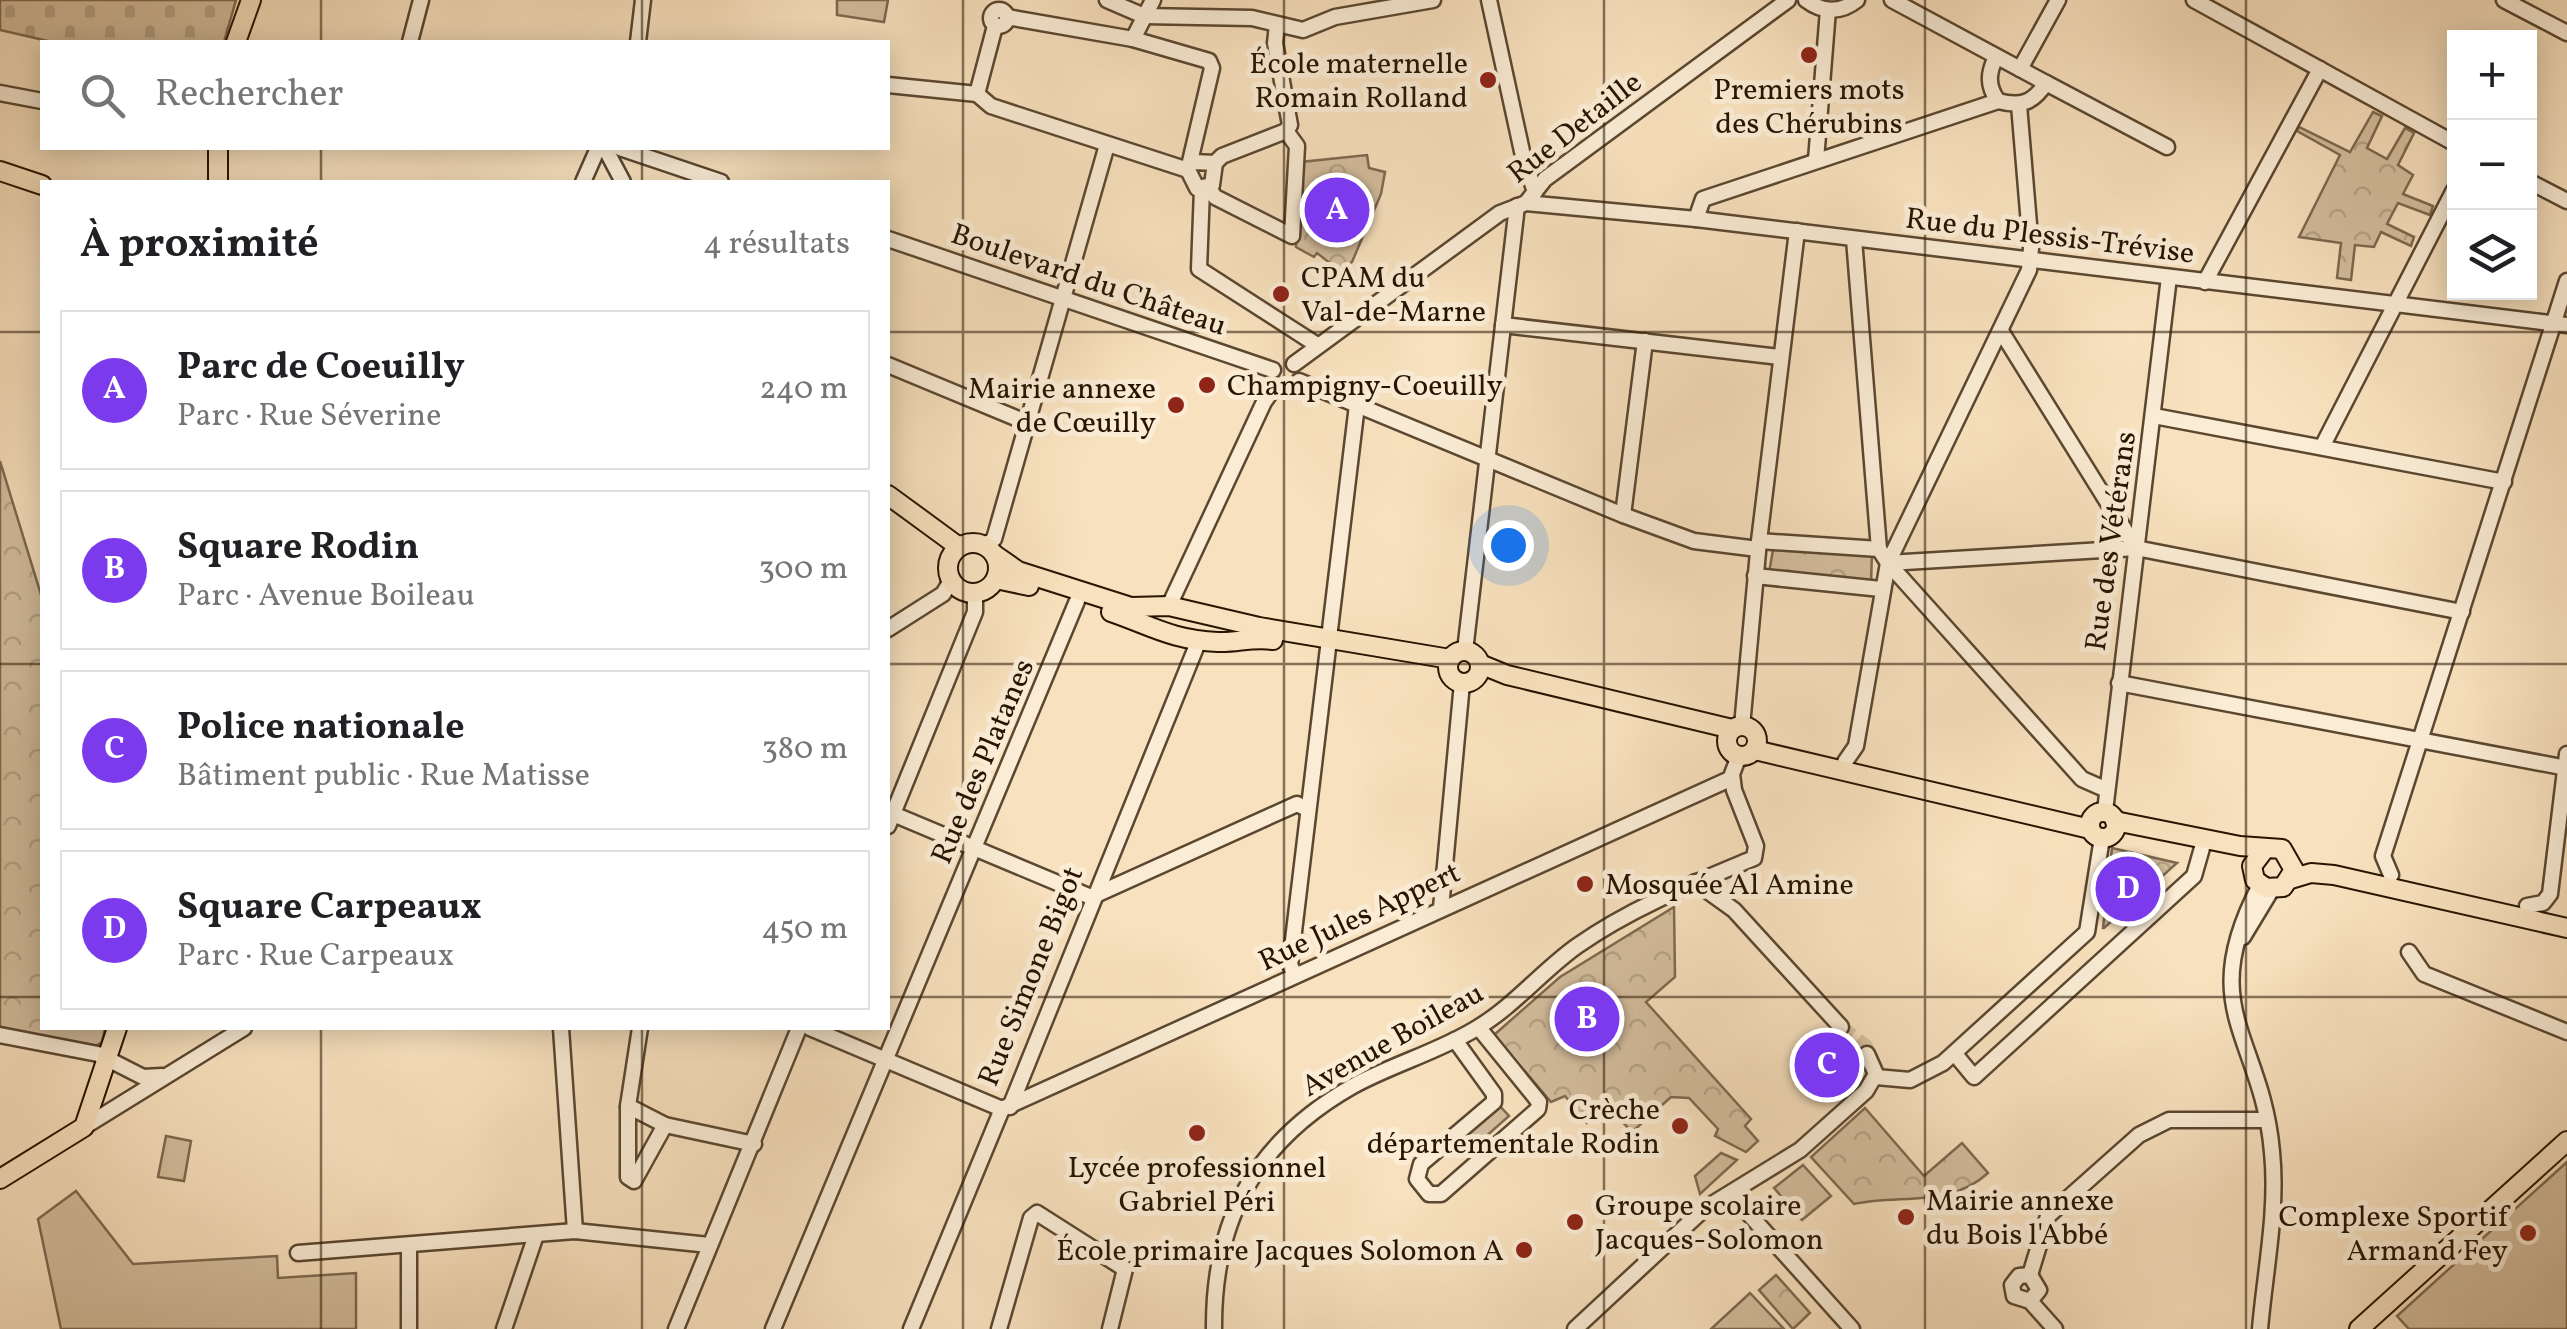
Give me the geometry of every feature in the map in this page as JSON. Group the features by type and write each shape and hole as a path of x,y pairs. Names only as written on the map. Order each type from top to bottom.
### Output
{"main road":[{"path":"237,40 251,0"},
{"path":"214,150 218,180"},
{"path":"210,180 214,150"},
{"path":"0,171 40,184"},
{"path":"890,496 959,547"},
{"path":"996,579 976,593 962,591 951,581 948,566 959,547 972,543 1018,571 1141,615 1156,632 1226,642 1237,629"},
{"path":"990,551 996,579"},
{"path":"996,579 1141,615 1169,606 1237,629 1507,675 1742,741 2236,855 2252,866 2266,887 2311,860 2567,916"},
{"path":"1742,741 2103,825 2282,850 2292,870"},
{"path":"2252,866 2265,849"},
{"path":"2292,870 2334,875 2567,928"},
{"path":"0,1179 84,1126 110,1058 116,1030"},
{"path":"2359,1329 2567,1141"}],"street":[{"path":"410,40 420,0"},
{"path":"638,40 643,0"},
{"path":"1106,0 1144,16 1252,18 1308,30 1328,19 1404,2 1433,0"},
{"path":"1133,38 1153,0"},
{"path":"1440,908 1503,325 1526,200 1522,156 1489,0"},
{"name":"Rue Detaille","path":"1294,364 1500,214 1526,200 1546,179 1788,0"},
{"path":"1806,0 1828,10 1845,8 1857,0"},
{"path":"1892,0 2167,148"},
{"path":"2020,69 2058,0"},
{"path":"2194,0 2447,139"},
{"path":"2504,0 2567,33"},
{"path":"1816,160 1828,10"},
{"path":"978,94 999,13 1133,38 1212,64 1191,166 1193,185 1292,236 1296,146 1286,131"},
{"path":"1277,25 1275,43 1291,116 1286,131"},
{"path":"1996,57 1989,71 1991,92 1998,101"},
{"path":"2205,282 2320,69"},
{"path":"1696,219 1703,199 1998,101 2019,105 2032,101 2046,83"},
{"path":"890,85 978,94 991,106 1107,145 1191,166 1215,164"},
{"path":"0,92 40,101"},
{"path":"1845,762 1856,746 1888,563 2001,331 2030,261 2019,105"},
{"path":"1205,188 1212,185 1215,164 1222,156 1286,131"},
{"path":"990,551 1107,145"},
{"path":"585,180 597,150"},
{"path":"606,150 622,180"},
{"path":"626,150 714,180"},
{"path":"2537,186 2567,201"},
{"path":"1205,188 1199,269 1318,345"},
{"name":"Rue du Plessis-Trévise","path":"1526,200 2560,324"},
{"path":"2322,447 2447,203"},
{"path":"1732,778 1742,741 1758,545 1796,232"},
{"path":"1854,238 1878,549 2082,779 2108,790"},
{"name":"Boulevard du Château","path":"890,240 1275,378"},
{"name":"Rue des Vétérans","path":"1876,1078 1910,1080 1954,1054 2088,930 2169,278"},
{"path":"2391,875 2384,856 2504,482 2560,324 2567,281"},
{"path":"1503,325 1780,357"},
{"path":"2001,331 2136,548"},
{"path":"1624,515 1645,341"},
{"path":"1169,606 1283,362 1294,364 1299,380 1694,541 1878,549"},
{"path":"890,366 1028,422"},
{"path":"1275,378 1286,390 1299,380"},
{"path":"1295,975 1290,965 1357,405"},
{"path":"2154,416 2504,482"},
{"path":"1888,563 2136,548 2462,612"},
{"path":"1755,576 1881,589"},
{"path":"890,628 943,594 951,581"},
{"path":"976,593 976,612 890,820 975,848 1091,897 1297,804 1308,809"},
{"name":"Rue des Platanes","path":"773,1329 1078,601"},
{"name":"Rue Simone Bigot","path":"911,1329 1199,640"},
{"path":"2119,683 2420,740 2567,763 2550,894 2543,903 2526,906"},
{"name":"Rue Jules Appert","path":"1006,1108 1732,778"},
{"name":"Avenue Boileau","path":"1214,1329 1216,1263 1227,1224 1266,1158 1330,1100 1479,1028 1578,945 1695,882 1754,858 1757,853 1732,778"},
{"path":"1954,1054 1974,1077 2194,876 2202,848"},
{"path":"1724,871 1734,910"},
{"path":"1695,882 1734,910 1841,1027"},
{"path":"2260,1329 2273,1191 2266,1120 2230,992 2234,949 2266,887"},
{"path":"2409,952 2424,974 2567,1032"},
{"path":"1455,1040 1494,1094 1494,1102 1421,1164 1417,1178 1429,1194 1441,1194 1538,1110 1540,1102 1479,1028"},
{"path":"84,1126 241,1030"},
{"path":"561,1030 575,1231"},
{"path":"640,1030 640,1050 628,1106 628,1176 634,1181 665,1125"},
{"path":"676,1329 798,1030"},
{"path":"815,1030 1006,1108"},
{"path":"0,1035 110,1058 143,1077 166,1076"},
{"path":"1575,1329 1704,1209 1800,1150 1876,1078 1876,1067 1867,1054"},
{"path":"628,1106 665,1125 754,1144"},
{"path":"2054,1329 2030,1300 2039,1290 2030,1275 2048,1216 2139,1135 2169,1120 2266,1120"},
{"path":"1732,1194 1852,1329"},
{"path":"998,1329 1031,1218 1037,1213 1121,1264 1124,1278 1110,1329"},
{"path":"298,1252 575,1231 710,1245"},
{"path":"504,1329 536,1235"},
{"path":"408,1246 409,1329"}],"green space":[{"path":"0,0 236,0 225,40 43,40 0,30"},
{"path":"837,0 888,0 884,22 837,15"},
{"path":"2373,112 2382,116 2367,148 2387,159 2405,128 2414,133 2398,165 2413,175 2403,194 2433,206 2430,215 2398,203 2387,224 2414,237 2411,246 2381,232 2374,247 2355,245 2351,280 2337,278 2341,243 2299,237 2340,155 2297,131 2299,127 2350,152"},
{"path":"1367,155 1369,168 1385,172 1381,194 1352,262 1340,271 1317,253 1314,257 1296,247 1301,162"},
{"path":"0,461 40,591 40,1030 105,1030 102,1042 94,1047 0,1028"},
{"path":"1774,544 1872,551 1871,585 1769,573"},
{"path":"2112,848 2177,863 2103,928"},
{"path":"1674,907 1675,977 1646,1002 1751,1119 1745,1126 1758,1141 1746,1152 1715,1136 1718,1129 1689,1098 1671,1097 1632,1132 1609,1108 1587,1123 1565,1096 1551,1102 1494,1035 1560,977"},
{"path":"1498,1104 1509,1116 1474,1147 1463,1135"},
{"path":"1865,1108 1924,1176 1962,1143 1988,1173 1973,1184 1941,1196 1854,1204 1811,1157"},
{"path":"166,1136 191,1141 184,1181 158,1177"},
{"path":"1721,1153 1737,1160 1700,1194 1695,1176"},
{"name":"Complexe Sportif Armand Fey","path":"2567,1162 2567,1329 2409,1329 2397,1316"},
{"path":"1803,1165 1831,1196 1802,1220 1774,1188"},
{"path":"76,1191 133,1264 277,1256 278,1278 356,1273 356,1329 61,1329 38,1219"},
{"path":"1776,1275 1810,1313 1793,1329 1759,1290"},
{"path":"1750,1293 1784,1329 1711,1329"}],"tunnel":[{"path":"1841,1027 1866,1046 1867,1054"}],"place":[{"name":"Premiers mots des Chérubins","path":"1809,55"},
{"name":"École maternelle Romain Rolland","path":"1488,80"},
{"name":"Parc de Coeuilly","path":"1337,210"},
{"name":"CPAM du Val-de-Marne","path":"1281,294"},
{"name":"Champigny-Coeuilly","path":"1207,385"},
{"name":"Mairie annexe de Cœuilly","path":"1176,405"},
{"name":"Mosquée Al Amine","path":"1585,884"},
{"name":"Square Carpeaux","path":"2128,889"},
{"name":"Square Rodin","path":"1587,1019"},
{"name":"Police nationale","path":"1827,1065"},
{"name":"Crèche départementale Rodin","path":"1680,1126"},
{"name":"Lycée professionnel Gabriel Péri","path":"1197,1133"},
{"name":"Mairie annexe du Bois l'Abbé","path":"1906,1217"},
{"name":"Groupe scolaire Jacques-Solomon","path":"1575,1222"},
{"name":"Complexe Sportif Armand Fey","path":"2528,1233"},
{"name":"École primaire Jacques Solomon A","path":"1524,1250"}]}
